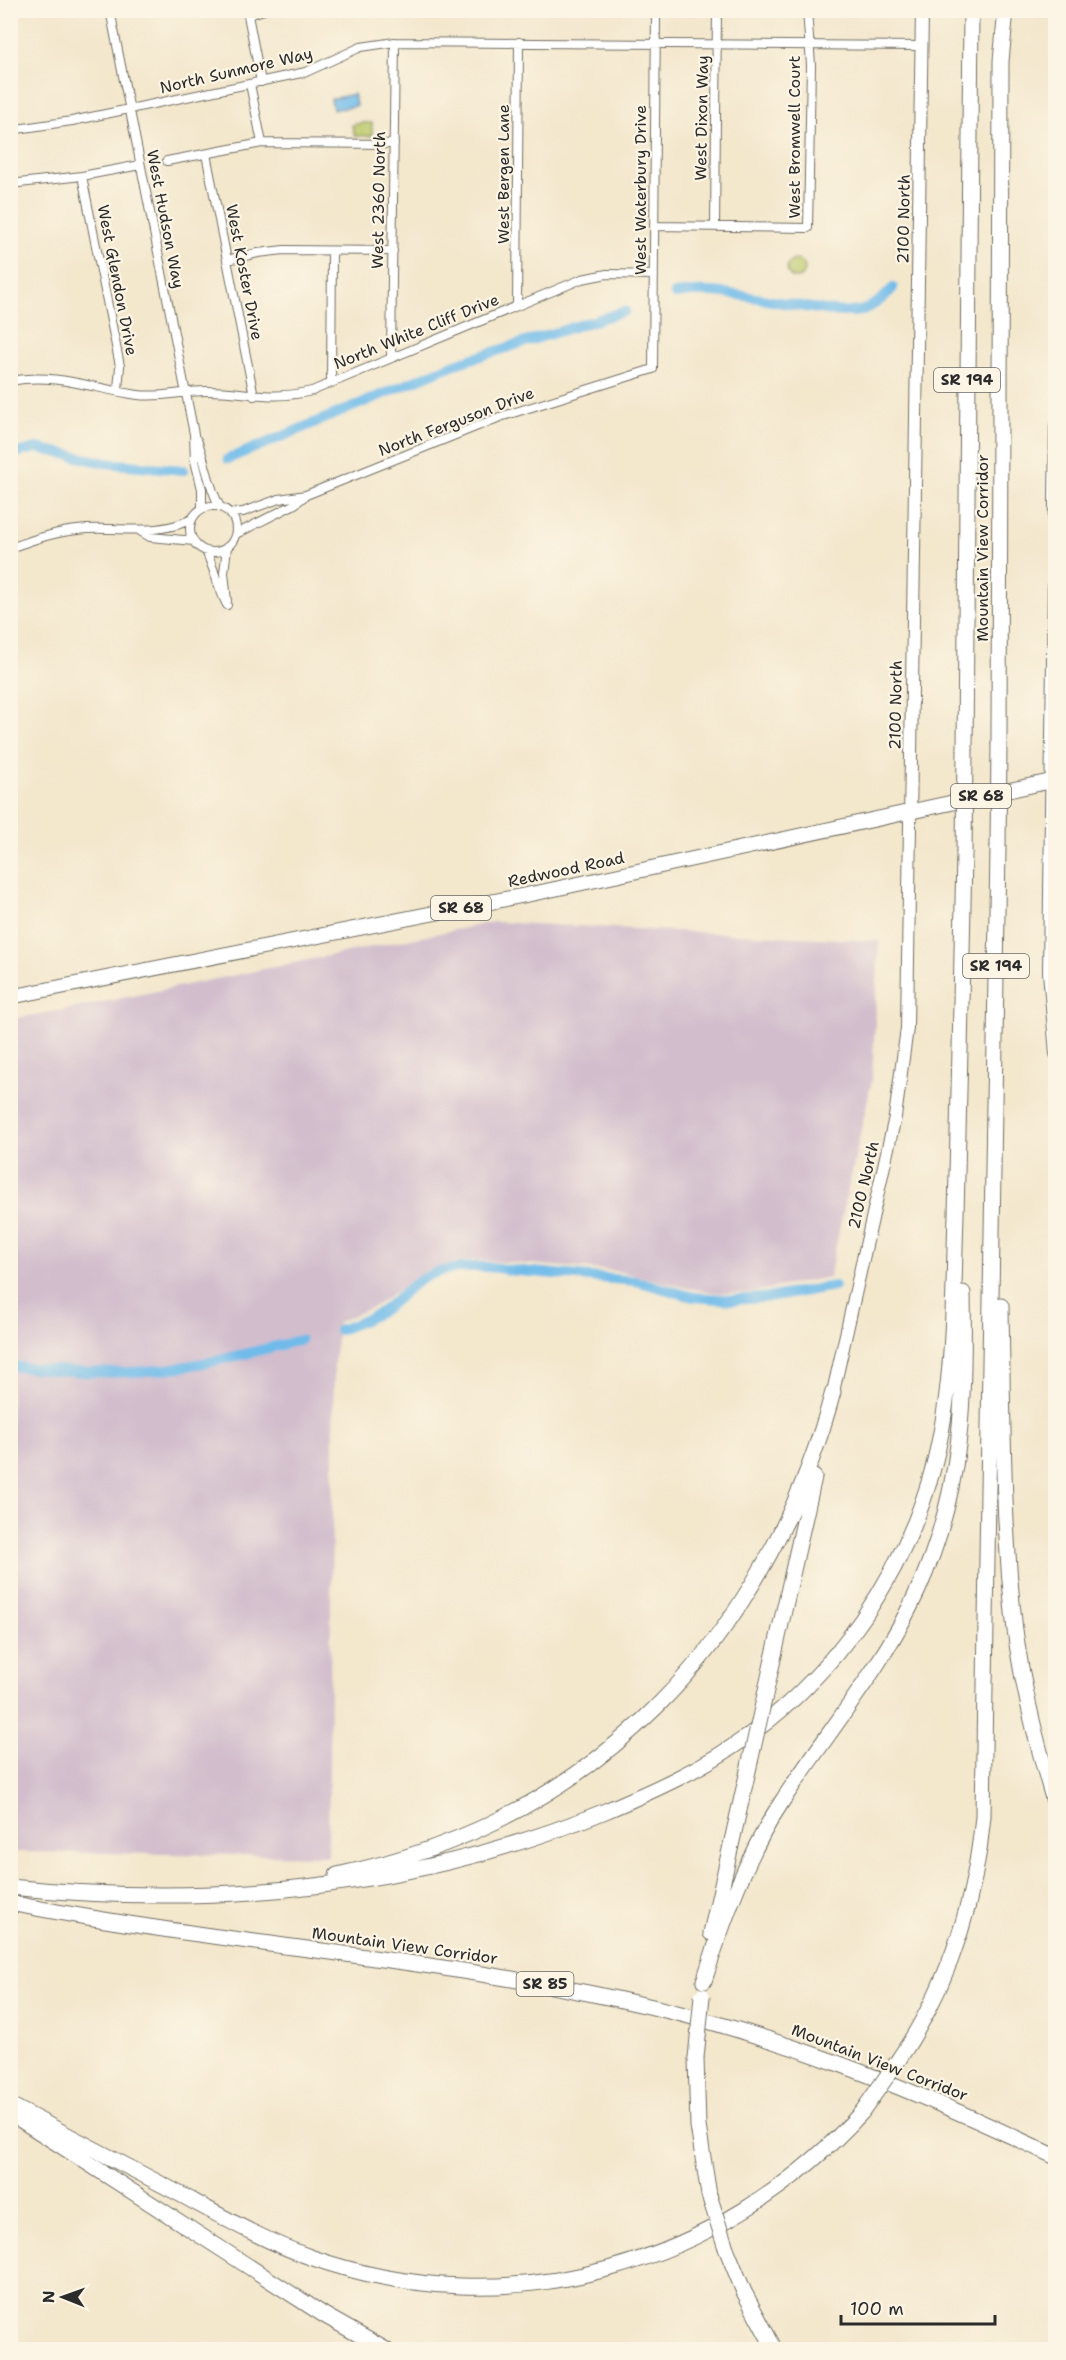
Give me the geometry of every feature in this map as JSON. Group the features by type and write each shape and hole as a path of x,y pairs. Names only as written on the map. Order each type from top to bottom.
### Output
{"highway":[{"name":"Mountain View Corridor","path":"960,1050 964,853 971,10"},
{"name":"Mountain View Corridor","path":"995,1085 999,743 1001,61 1006,10"},
{"path":"703,1989 724,1921 755,1848 793,1784 893,1640 922,1580 946,1510 957,1458 963,1405 960,1050"},
{"path":"10,1887 95,1894 207,1895 290,1890 369,1879 456,1861 545,1834 616,1806 708,1761 763,1725 814,1678 860,1622 887,1579 919,1512 938,1450 947,1397 952,1337 960,1050"},
{"path":"995,1085 1004,1473 1012,1599 1027,1697 1056,1808"},
{"path":"10,2104 259,2236 293,2251 338,2266 386,2277 435,2284 484,2286 533,2283 581,2276 633,2262 682,2244 730,2220 772,2192 829,2146 862,2112 924,2019 954,1955 968,1910 981,1840 995,1085"},
{"path":"775,2349 744,2292 726,2248 709,2195 698,2126 696,2058 703,1989 715,1913 833,1392"},
{"path":"207,1895 276,1887 344,1874 437,1846 524,1806 574,1776 617,1743 658,1707 694,1667 743,1602 790,1515 815,1454 833,1392"},
{"name":"Mountain View Corridor","path":"10,1903 177,1932 508,1978 669,2011 762,2036 847,2065 947,2106 1056,2157"},
{"path":"10,2113 324,2315 386,2349"}],"main road":[{"name":"2100 North","path":"833,1392 893,1127 904,1060 909,995 922,10"},
{"path":"1056,426 1054,781 1049,972 1056,1054"},
{"name":"Redwood Road","path":"10,997 541,892 1054,781"}],"street":[{"name":"West Hudson Way","path":"110,10 194,434 195,461 202,489 202,508"},
{"path":"261,82 248,13 264,10"},
{"name":"West Waterbury Drive","path":"653,369 656,10"},
{"name":"West Dixon Way","path":"715,226 717,10"},
{"name":"West Bromwell Court","path":"715,226 808,228 811,73 807,10"},
{"name":"North Sunmore Way","path":"10,130 72,121 261,82 316,69 361,47 395,42 922,46"},
{"name":"West 2360 North","path":"391,358 395,42"},
{"name":"West Bergen Lane","path":"517,306 519,42"},
{"path":"250,84 262,143"},
{"path":"167,161 262,143 394,144"},
{"name":"West Koster Drive","path":"206,154 254,396"},
{"path":"10,184 82,176 140,165"},
{"name":"West Glendon Drive","path":"82,176 120,366 118,390"},
{"path":"654,226 715,226"},
{"path":"227,260 271,251 393,251"},
{"path":"331,383 332,251"},
{"name":"North White Cliff Drive","path":"10,381 54,379 146,396 209,391 254,396 294,395 331,383 590,276 654,275"},
{"name":"North Ferguson Drive","path":"230,513 243,512 279,499 306,495 500,417 653,369"},
{"name":"West Hudson Way","path":"194,434 204,457 214,496 220,507"},
{"name":"North Ferguson Drive","path":"236,534 295,504 306,495"},
{"path":"10,548 55,532 90,529 140,531 173,527 192,519 202,508 220,507 230,513 234,519 236,534 227,547 224,573 227,605 206,550 194,541 150,537 140,531"},
{"path":"192,519 190,527 194,541"},
{"path":"206,550 221,550 227,547"}],"shaded area":[{"path":"494,922 879,941 872,1080 829,1277 749,1293 719,1293 687,1288 617,1271 477,1260 457,1262 426,1271 375,1306 338,1322 334,1365 328,1856 11,1852 11,1019"}],"green space":[{"path":"372,123 372,136 355,136 352,125"},
{"path":"796,260 802,263 805,269 802,275 796,278 790,275 787,269 790,263"}],"water":[{"path":"354,94 356,106 333,110 331,99"}],"waterway":[{"path":"675,294 726,293 847,312 869,308 893,288"},
{"path":"228,459 455,364 625,311"},
{"path":"10,457 16,453 37,448 106,463 184,470"},
{"path":"339,1330 380,1313 422,1279 441,1271 464,1267 488,1267 636,1281 693,1297 733,1300 773,1297 834,1286"},
{"path":"10,1366 88,1372 147,1371 217,1361 300,1340"}]}
